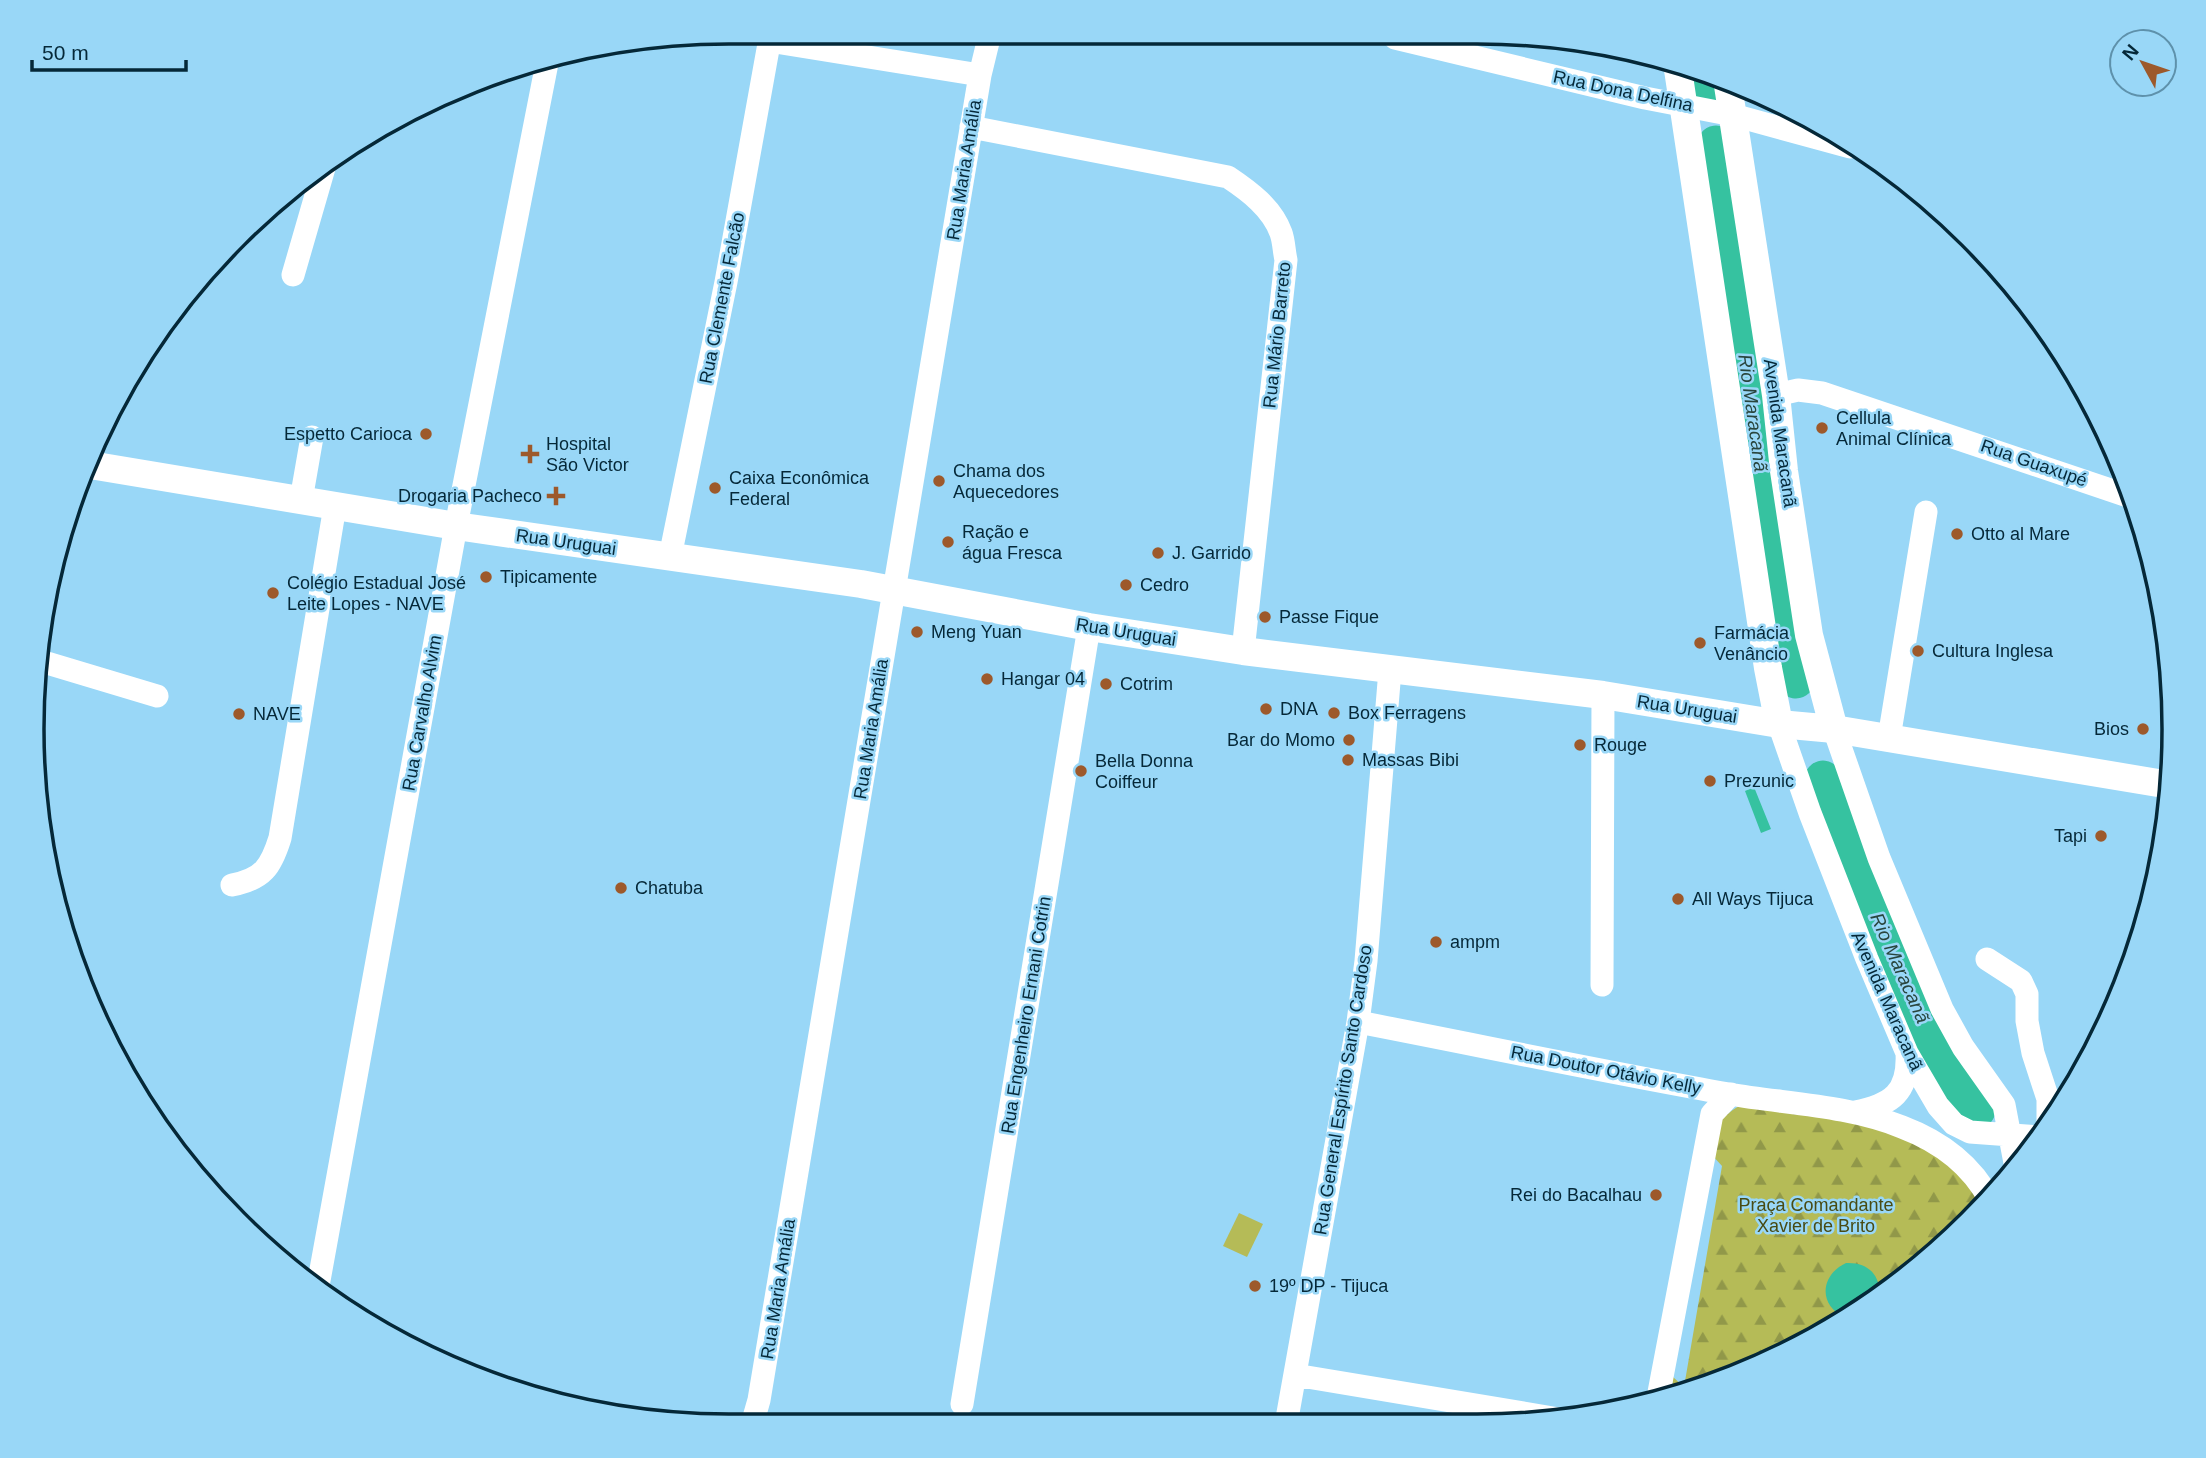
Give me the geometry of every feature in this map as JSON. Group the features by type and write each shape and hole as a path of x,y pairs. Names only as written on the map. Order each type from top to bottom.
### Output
{"main road":[{"name":"Avenida Maracanã","path":"1680,75 1689,105 1768,668 1779,724"},
{"name":"Avenida Maracanã","path":"1728,92 1729,114 1776,396 1784,471 1809,635 1834,729"},
{"name":"Rua Uruguai","path":"96,466 456,526 894,590 1089,627 1243,651 1603,695 1779,724 1834,729 2160,783"}],"street":[{"name":"Rua Clemente Falcão","path":"670,557 726,282 769,44"},
{"path":"799,44 980,75"},
{"name":"Rua Maria Amália","path":"755,1414 971,127 987,44"},
{"name":"Rua Dona Delfina","path":"1424,44 1632,95 1729,114 1828,141"},
{"name":"Rua Carvalho Alvim","path":"319,1278 456,526 546,69"},
{"name":"Rua Mário Barreto","path":"971,127 1228,177 1267,209 1282,233 1286,260 1243,651"},
{"path":"293,275 321,179"},
{"name":"Rua Guaxupé","path":"1776,396 1798,390 1822,393 2120,493"},
{"path":"301,500 312,437"},
{"path":"232,885 254,881 274,857 280,838 335,506"},
{"path":"1889,738 1926,512"},
{"name":"Rua Engenheiro Ernani Cotrin","path":"962,1404 1089,627"},
{"path":"47,663 157,696"},
{"name":"Rua General Espírito Santo Cardoso","path":"1288,1414 1358,1022 1366,961 1390,670"},
{"path":"1602,985 1603,695"},
{"name":"Avenida Maracanã","path":"1779,724 1842,897 1907,1053 1938,1106 1954,1124 1975,1133 2010,1134 2004,1105 1963,1046 1942,1009 1879,858 1834,729"},
{"path":"1987,959 2021,981 2027,994 2027,1021 2033,1053 2048,1099 2048,1108"},
{"name":"Rua Doutor Otávio Kelly","path":"1358,1022 1731,1094 1855,1112 1899,1126 1937,1144 1970,1171 1984,1190"},
{"path":"1855,1112 1878,1106 1898,1092 1906,1078 1907,1053"},
{"path":"1660,1389 1712,1114 1731,1094"},
{"path":"2014,1154 2010,1134 2028,1136"},
{"path":"1294,1375 1523,1413"}],"green space":[{"name":"Praça Comandante Xavier de Brito","path":"1741,1105 1873,1125 1911,1140 1945,1161 1979,1195 1929,1244 1858,1299 1780,1344 1685,1382 1722,1166 1711,1154 1719,1125"},
{"path":"1239,1213 1263,1224 1247,1257 1223,1246"},
{"name":"Praça Comandante Xavier de Brito","path":"1673,1377 1680,1383 1672,1386"}],"shaded area":[{"path":"1754,787 1771,829 1761,833 1745,791"},
{"path":"1846,1263 1866,1267 1878,1284 1836,1312 1830,1306 1826,1290 1827,1282 1837,1268"}],"waterway":[{"name":"Rio Maracanã","path":"1706,83 1707,91"},
{"name":"Rio Maracanã","path":"1716,144 1780,602 1796,680"},
{"name":"Rio Maracanã","path":"1823,779 1831,808 1926,1028 1949,1071 1977,1110"}],"place":[{"name":"Cellula Animal Clínica","path":"1822,428"},
{"name":"Espetto Carioca","path":"426,434"},
{"name":"Hospital São Victor","path":"530,454"},
{"name":"Chama dos Aquecedores","path":"939,481"},
{"name":"Caixa Econômica Federal","path":"715,488"},
{"name":"Drogaria Pacheco","path":"556,496"},
{"name":"Otto al Mare","path":"1957,534"},
{"name":"Ração e água Fresca","path":"948,542"},
{"name":"J. Garrido","path":"1158,553"},
{"name":"Tipicamente","path":"486,577"},
{"name":"Cedro","path":"1126,585"},
{"name":"Colégio Estadual José Leite Lopes - NAVE","path":"273,593"},
{"name":"Passe Fique","path":"1265,617"},
{"name":"Meng Yuan","path":"917,632"},
{"name":"Farmácia Venâncio","path":"1700,643"},
{"name":"Cultura Inglesa","path":"1918,651"},
{"name":"Hangar 04","path":"987,679"},
{"name":"Cotrim","path":"1106,684"},
{"name":"DNA","path":"1266,709"},
{"name":"Box Ferragens","path":"1334,713"},
{"name":"NAVE","path":"239,714"},
{"name":"Bios","path":"2143,729"},
{"name":"Bar do Momo","path":"1349,740"},
{"name":"Rouge","path":"1580,745"},
{"name":"Massas Bibi","path":"1348,760"},
{"name":"Bella Donna Coiffeur","path":"1081,771"},
{"name":"Prezunic","path":"1710,781"},
{"name":"Tapi","path":"2101,836"},
{"name":"Chatuba","path":"621,888"},
{"name":"All Ways Tijuca","path":"1678,899"},
{"name":"ampm","path":"1436,942"},
{"name":"Rei do Bacalhau","path":"1656,1195"},
{"name":"19º DP - Tijuca","path":"1255,1286"}]}
